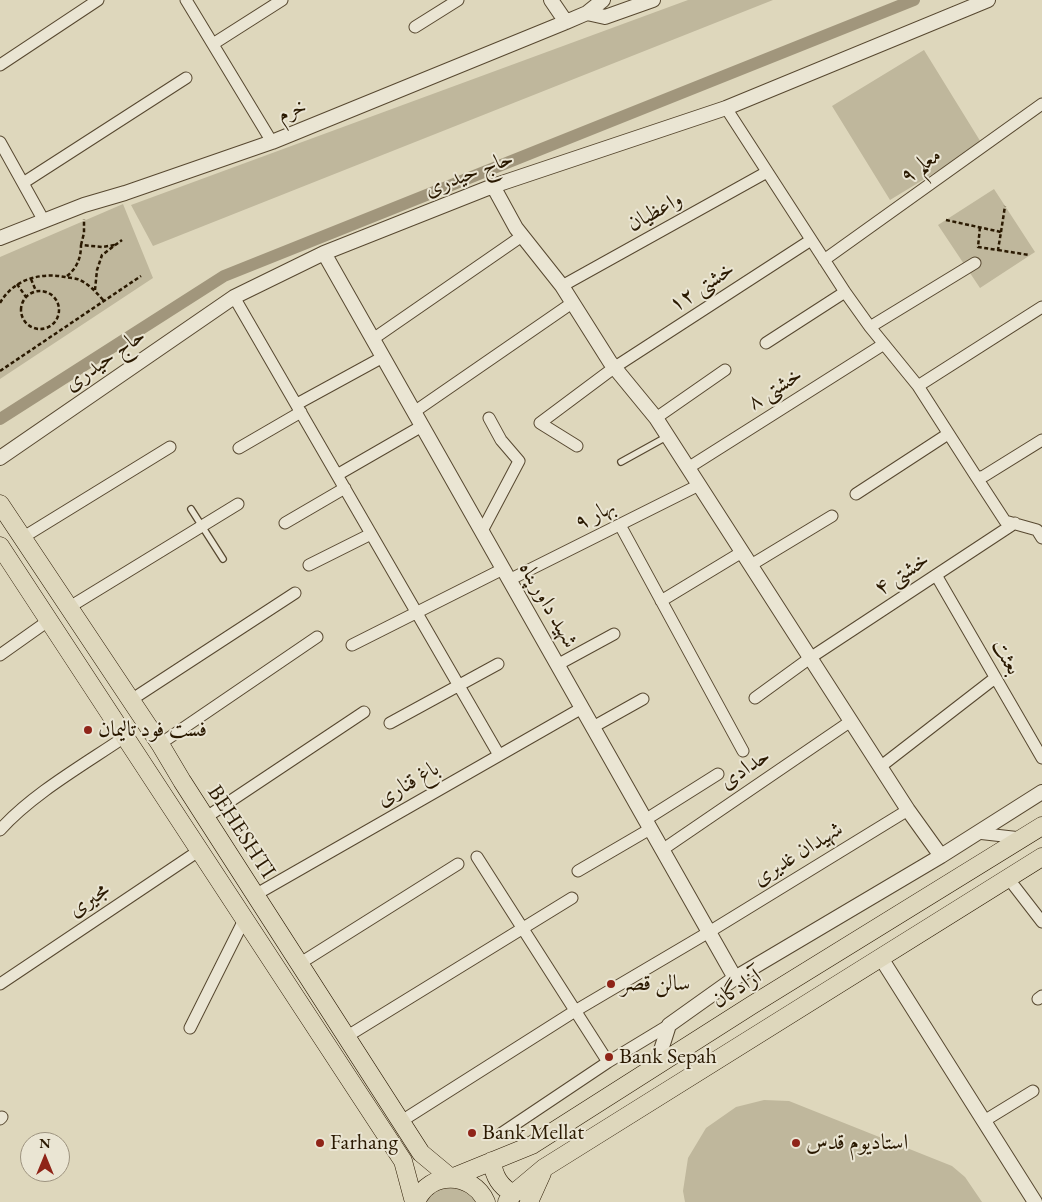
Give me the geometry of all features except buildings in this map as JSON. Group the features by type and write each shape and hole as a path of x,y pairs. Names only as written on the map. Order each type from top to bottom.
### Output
{"main road":[{"name":"BEHESHTI","path":"0,504 160,744 205,818 400,1122 421,1153 451,1178"},
{"name":"BEHESHTI","path":"0,546 403,1161 415,1202"},
{"name":"آزادگان","path":"415,1202 422,1191 428,1186 532,1145 1042,826"},
{"path":"492,1161 498,1181 510,1198 544,1168 1042,858"},
{"path":"403,1161 409,1167 417,1168 422,1161 421,1153"},
{"path":"529,1202 544,1168"},
{"path":"451,1178 462,1179 472,1184 480,1191 486,1202"}],"street":[{"path":"0,65 98,0"},
{"path":"186,0 272,142"},
{"path":"213,44 282,0"},
{"path":"414,27 458,0"},
{"path":"551,0 566,22"},
{"name":"خرم","path":"3,236 84,205 125,193 272,142 566,22 587,12 603,0"},
{"path":"587,12 605,17 653,0"},
{"name":"حاج حیدری","path":"0,458 234,296 324,254 493,186 726,108 988,0"},
{"path":"24,183 186,78"},
{"name":"معلم ۹","path":"824,260 1042,104"},
{"path":"726,108 845,292 870,327 918,386 948,434 980,477 1005,521 1037,530 1042,538"},
{"path":"0,142 44,221"},
{"name":"واعظیان","path":"562,286 767,172"},
{"path":"493,186 516,228 562,286 615,367 656,418 880,767 941,856"},
{"path":"373,339 522,236"},
{"name":"خشتی ۱۲","path":"577,446 540,423 615,367 811,240"},
{"name":"شهید داورپناه","path":"324,254 735,978"},
{"path":"870,327 975,263"},
{"path":"766,343 845,292"},
{"path":"234,296 499,755"},
{"path":"414,412 572,303"},
{"path":"918,386 1042,307"},
{"name":"خشتی ۸","path":"688,468 884,344"},
{"path":"239,448 299,408 383,357"},
{"path":"656,418 725,370"},
{"path":"482,532 519,461 501,440 489,418"},
{"path":"337,475 422,426"},
{"path":"856,494 948,434"},
{"path":"980,477 1042,440"},
{"path":"22,538 170,447"},
{"name":"بهار ۹","path":"352,645 417,612 620,525 699,485"},
{"path":"285,523 345,488"},
{"path":"68,608 238,504"},
{"path":"751,565 832,516"},
{"name":"خشتی ۴","path":"755,698 810,658 1015,524"},
{"path":"620,525 743,751"},
{"path":"309,564 371,534"},
{"path":"661,601 742,552"},
{"name":"بعثت","path":"936,575 1042,758"},
{"path":"130,700 295,593"},
{"path":"0,654 48,621"},
{"path":"557,665 614,634"},
{"path":"160,744 317,637"},
{"path":"390,722 498,664"},
{"path":"880,767 995,678"},
{"path":"593,728 643,699"},
{"name":"باغ قناری","path":"255,895 582,708"},
{"path":"205,818 364,712"},
{"name":"حدادی","path":"662,850 851,721"},
{"path":"0,830 40,794 126,736"},
{"path":"578,871 718,774"},
{"path":"502,1133 608,1062 669,1025 735,978 941,856 1042,792"},
{"name":"شهیدان غدیری","path":"400,1122 575,1011 709,932 908,810"},
{"path":"977,833 1023,838"},
{"name":"مجیری","path":"0,984 200,850"},
{"path":"477,857 608,1062"},
{"path":"299,964 458,864"},
{"path":"1008,878 1042,922"},
{"path":"346,1037 572,898"},
{"path":"190,1028 245,918"},
{"path":"881,958 1034,1202"},
{"path":"656,1066 669,1025"},
{"path":"984,1121 1033,1091"}],"lane":[{"path":"621,462 668,436"},
{"path":"191,509 223,559"}],"path":[{"path":"66,277 75,270 81,256 84,233 84,205"},
{"path":"998,250 1005,206"},
{"path":"946,220 1001,232"},
{"path":"980,227 978,247 1029,255"},
{"path":"95,290 97,270 102,255 122,240"},
{"path":"81,245 102,247 115,245"},
{"path":"0,303 6,293 16,284 31,278 54,275 79,280 95,290 104,301"},
{"path":"0,371 141,276"},
{"path":"31,278 36,291"},
{"path":"16,284 26,297"},
{"path":"36,291 48,292 54,296 59,306 57,318 49,327 36,328 25,321 21,309 26,297 36,291"}],"shaded area":[{"path":"688,0 773,0 153,246 131,205"},
{"path":"924,50 982,144 890,200 832,106"},
{"path":"994,189 1035,252 980,288 938,225"},
{"path":"123,204 153,278 0,379 0,257"},
{"name":"استادیوم قدس","path":"764,1100 789,1101 952,1166 965,1177 982,1202 685,1202 683,1191 688,1158 706,1128 736,1107"},
{"path":"446,1187 463,1190 476,1202 426,1202 435,1193"}],"waterway":[{"path":"0,419 224,276 914,0"}],"place":[{"name":"فست فود تالیمان","path":"88,730"},
{"name":"سالن قصر","path":"611,984"},
{"name":"Bank Sepah","path":"609,1057"},
{"name":"Bank Mellat","path":"472,1133"},
{"name":"Farhang","path":"320,1143"},
{"name":"استادیوم قدس","path":"796,1143"}]}
